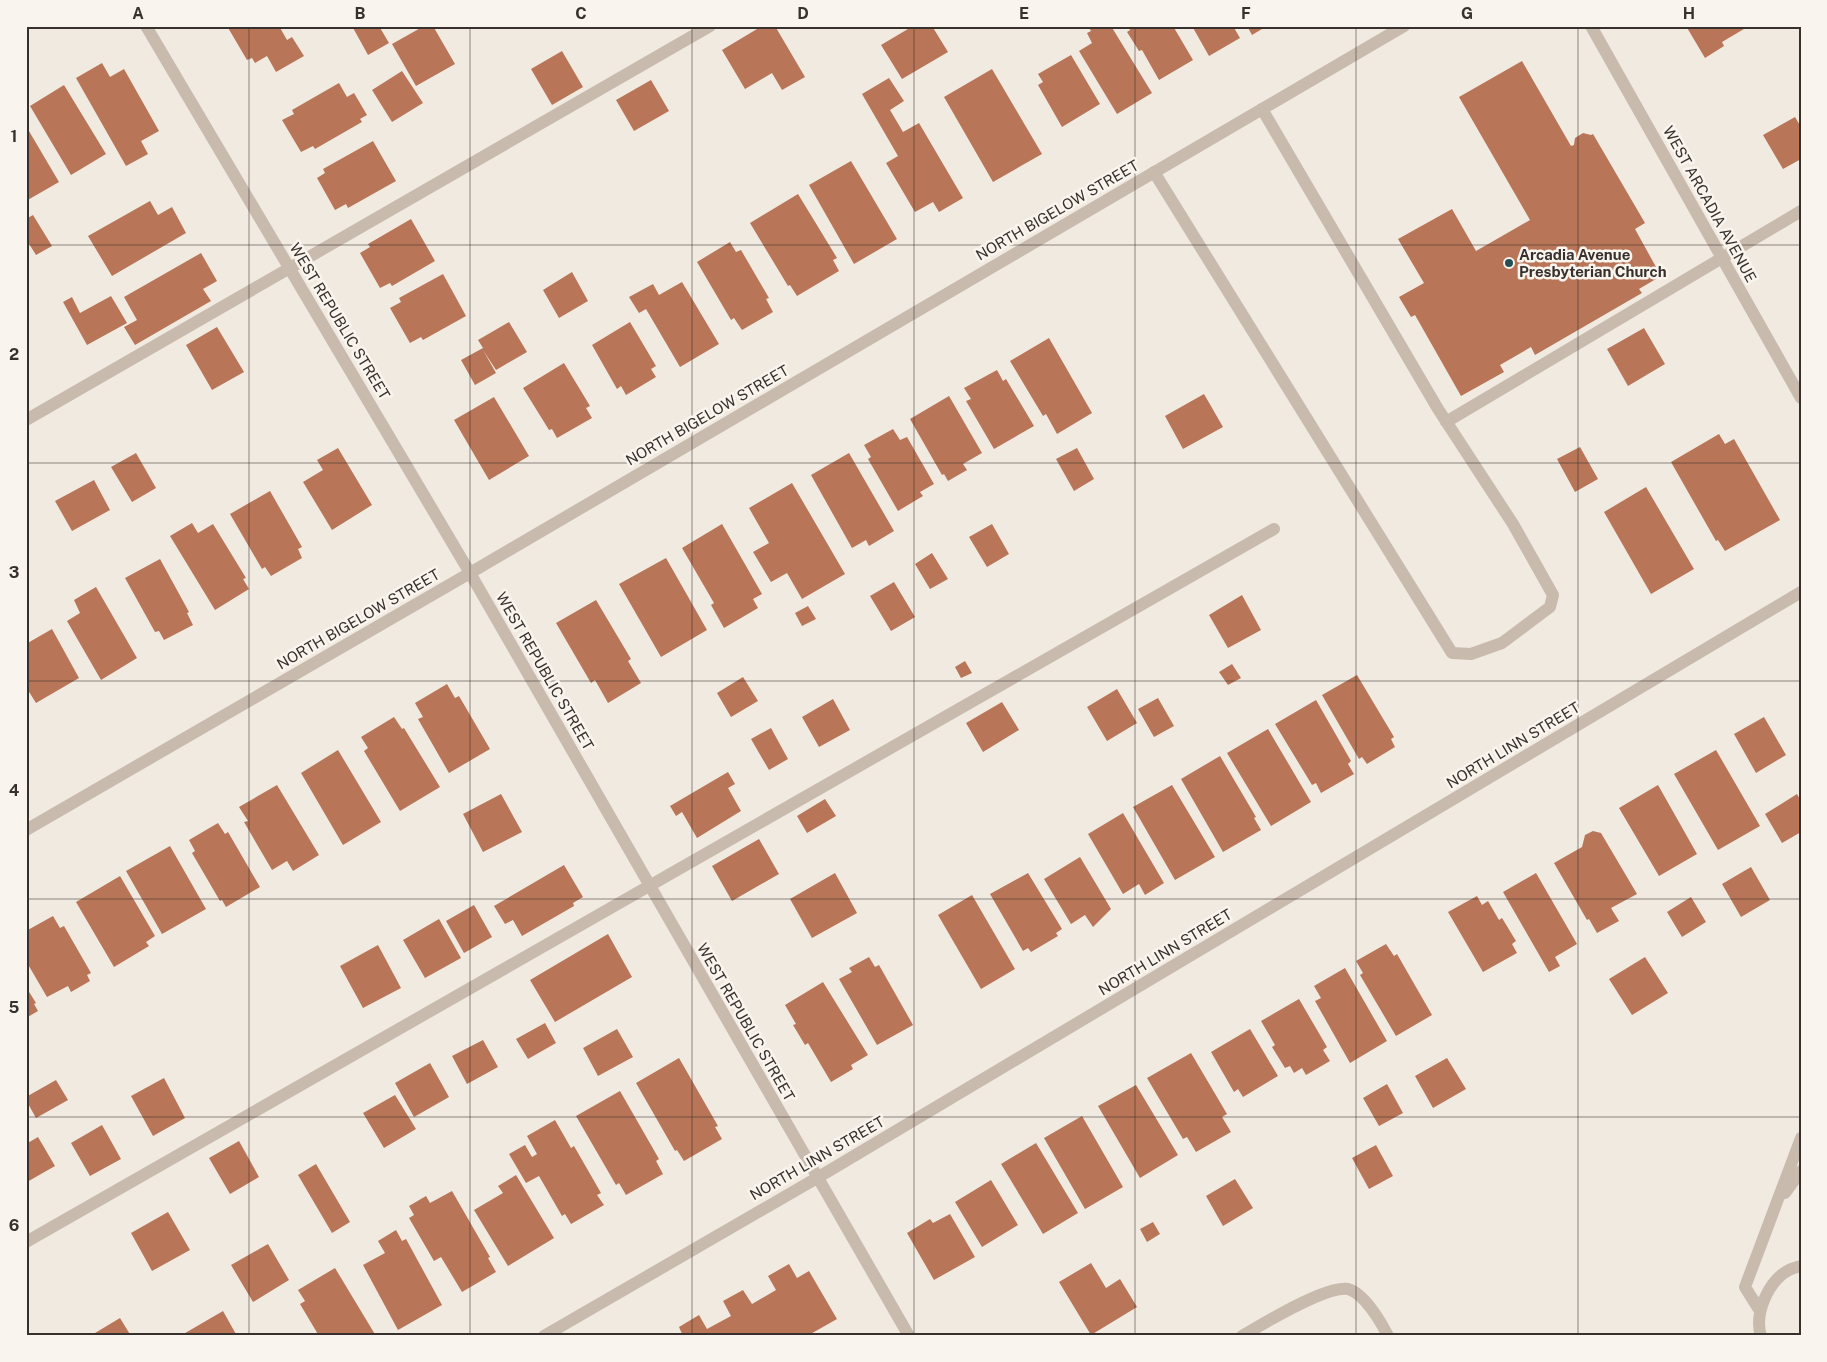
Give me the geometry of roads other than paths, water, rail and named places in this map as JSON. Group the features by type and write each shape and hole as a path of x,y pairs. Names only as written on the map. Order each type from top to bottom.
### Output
{"street":[{"name":"WEST REPUBLIC STREET","path":"146,26 470,573 909,1336"},
{"path":"26,420 710,26"},
{"name":"NORTH BIGELOW STREET","path":"26,830 470,573 1404,26"},
{"name":"WEST ARCADIA AVENUE","path":"1590,26 1801,398"},
{"path":"1154,172 1452,653 1471,654 1502,643 1550,607 1553,595 1513,524 1446,422 1262,109"},
{"path":"1446,422 1801,211"},
{"path":"27,1241 1274,529"},
{"name":"NORTH LINN STREET","path":"544,1336 817,1178 1801,592"},
{"path":"1760,1311 1744,1287 1801,1138"},
{"path":"1773,1212 1801,1170"},
{"path":"1761,1336 1759,1328 1760,1311 1771,1287 1789,1270 1801,1266"},
{"path":"1242,1336 1320,1295 1349,1289 1370,1307 1388,1336"}],"place":[{"name":"Arcadia Avenue Presbyterian Church","path":"1509,263"}]}
